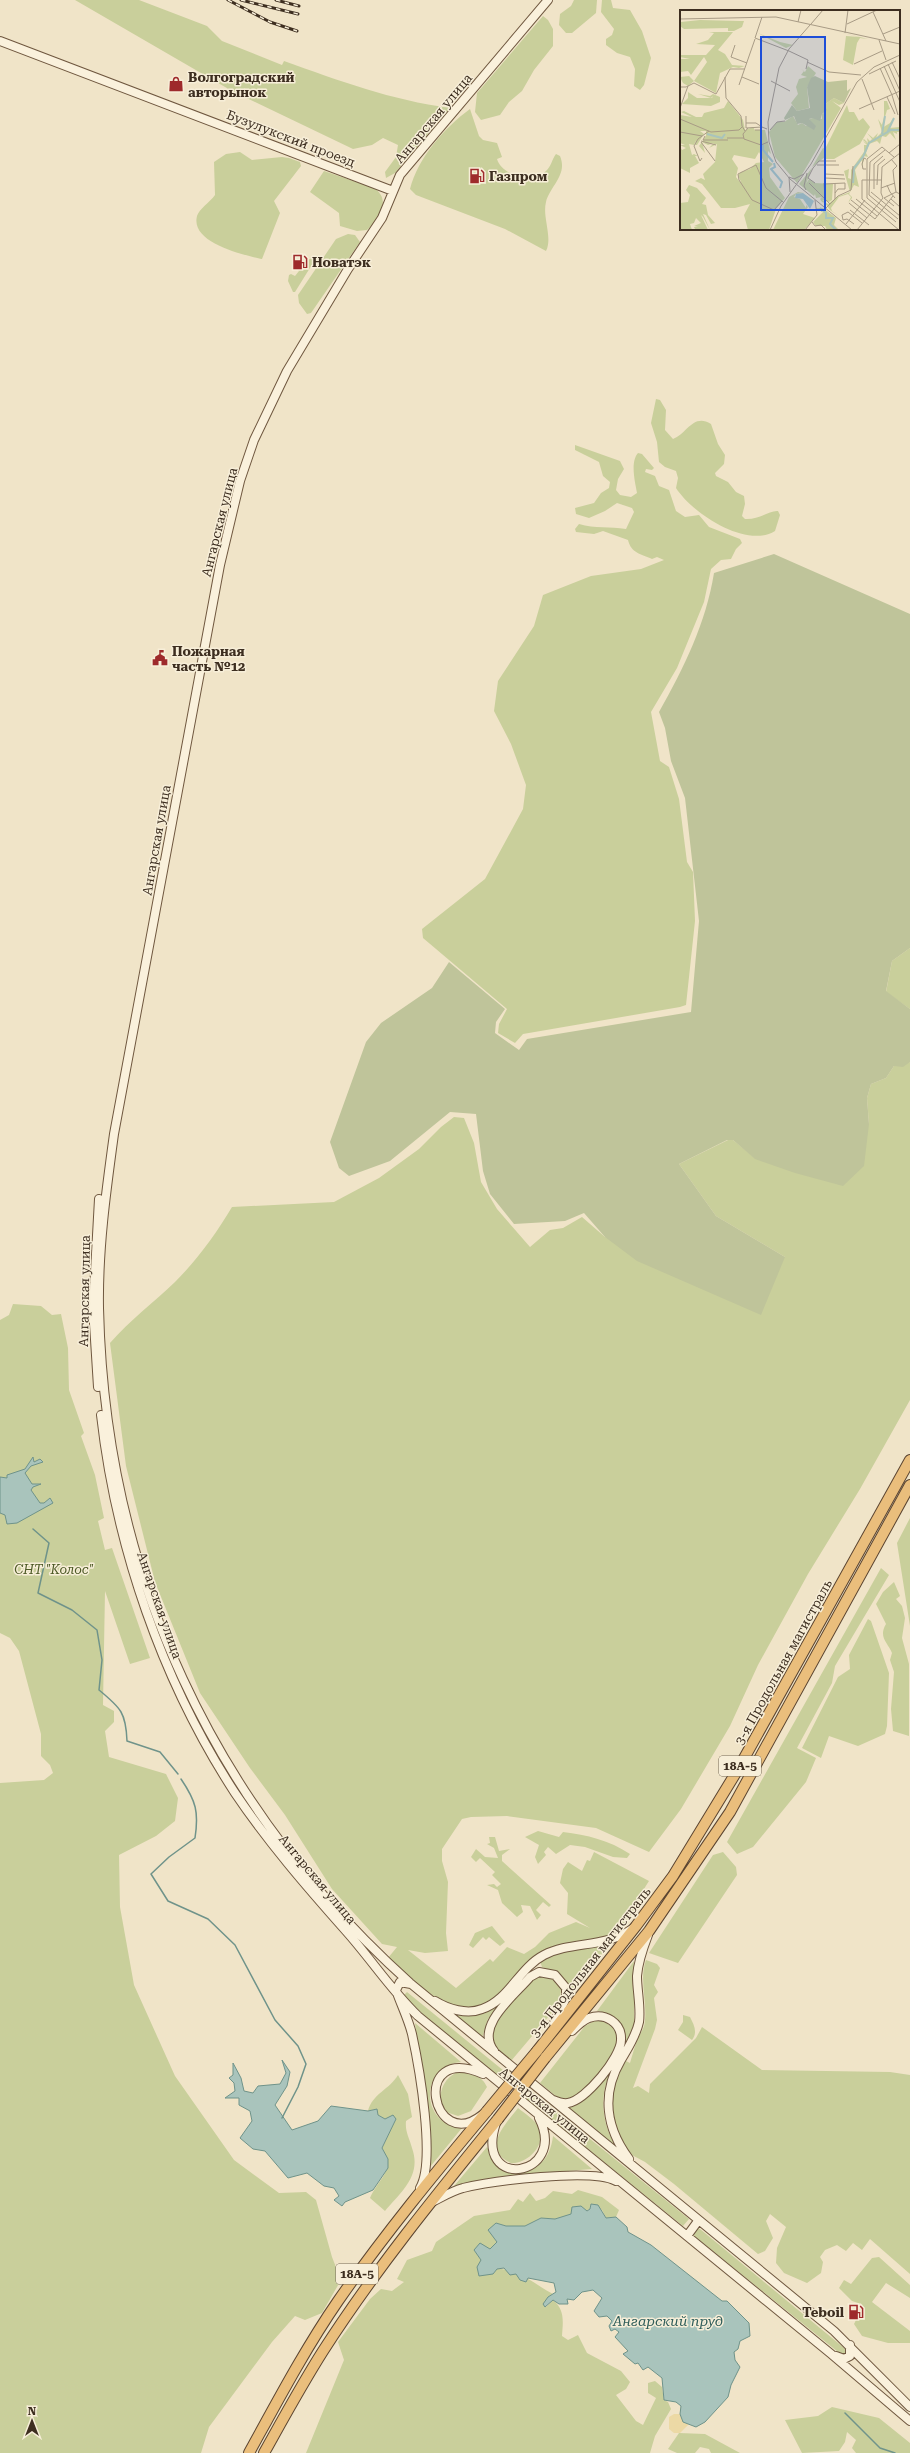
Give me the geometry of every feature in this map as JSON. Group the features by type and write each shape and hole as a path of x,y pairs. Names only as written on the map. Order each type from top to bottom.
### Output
{"highway":[{"name":"3-я Продольная магистраль","path":"249,2453 282,2392 337,2303 412,2201 536,2051 636,1926 672,1876 718,1804 910,1460"},
{"name":"3-я Продольная магистраль","path":"264,2453 324,2350 424,2210 498,2119 545,2058 649,1931 750,1778 910,1486"}],"main road":[{"name":"Ангарская улица","path":"548,0 410,163 393,191 382,218 348,268 287,371 254,440 240,480 204,644 114,1134 104,1205 99,1292 104,1404 117,1480 153,1607 189,1695 218,1750 248,1798 310,1880 352,1927 410,1983 499,2058 850,2345 910,2407"},
{"name":"Бузулукский проезд","path":"0,41 393,191"},
{"name":"Ангарская улица","path":"114,1134 102,1179 97,1218 93,1308 95,1365 110,1479 139,1591 177,1686 235,1792 294,1871 398,1996 418,2016 490,2077 830,2353 910,2421"},
{"path":"412,2201 426,2174 426,2137 412,2033 396,1990 398,1983 410,1983 437,2002 459,2010 476,2011 495,2002 526,1969 544,1955 614,1938 636,1926"},
{"path":"638,2171 613,2135 607,2106 613,2074 629,2048 639,2021 637,1975 641,1955 649,1931"},
{"path":"499,2058 488,2039 491,2024 530,1977 544,1972 560,1979 567,1992 559,2015 536,2051"},
{"path":"545,2058 588,2018 596,2016 609,2018 619,2028 621,2040 616,2056 586,2093 568,2103 547,2097"},
{"path":"487,2111 471,2122 452,2121 438,2109 435,2092 442,2077 454,2068 470,2068 490,2077"},
{"path":"498,2119 491,2143 494,2156 506,2167 523,2168 536,2161 543,2151 546,2135 538,2115"},
{"path":"424,2210 431,2203 454,2191 504,2182 595,2176 613,2180 626,2187"},
{"path":"687,2236 698,2221"},
{"path":"830,2353 841,2359 848,2358 852,2354 850,2345"}],"green space":[{"path":"75,0 139,0 207,26 222,41 282,65 284,61 346,83 386,95 428,105 450,108 395,173 386,178 385,172 396,157 398,145 383,138 372,145 353,149 232,91"},
{"path":"574,0 597,0 596,13 572,33 566,33 559,25 560,14 571,6"},
{"path":"602,0 611,0 613,8 630,10 642,31 651,58 644,85 640,90 634,86 635,69 630,57 617,53 606,45 606,39 612,35 614,29 601,12"},
{"path":"543,16 548,20 553,29 553,46 534,70 522,91 509,102 500,115 481,120 475,112 477,93"},
{"path":"470,109 479,136 483,140 497,143 502,157 497,159 500,165 511,174 526,177 540,175 548,169 556,154 560,156 562,169 558,180 548,196 545,208 548,233 548,245 546,251 505,229 416,195 410,189 419,166 433,144 451,125"},
{"path":"240,152 252,160 282,157 289,158 300,162 301,166 274,201 280,213 262,259 232,251 220,246 202,234 197,225 198,213 215,195 214,162 226,154"},
{"path":"324,171 374,188 379,193 382,198 382,209 376,220 367,230 357,231 340,226 339,213 310,192"},
{"path":"348,234 355,235 360,242 311,313 307,314 299,303 298,295 336,239"},
{"path":"318,255 295,292 293,292 288,281 289,275 291,274 295,276 299,271 296,268 298,265"},
{"path":"656,399 660,400 666,410 665,430 673,439 699,421 705,421 711,424 718,444 725,455 724,464 715,473 716,476 728,482 736,492 744,496 745,504 742,516 745,519 755,518 778,511 780,515 775,531 763,535 750,535 735,532 721,526 707,517 694,508 684,498 676,488 678,478 676,471 665,467 659,462 657,442 651,423"},
{"path":"575,445 620,461 624,469 618,479 616,490 620,495 631,497 637,493 634,462 638,453 642,454 654,468 652,470 646,469 645,472 655,476 659,486 669,490 676,511 685,517 699,515 709,527 740,539 742,543 736,549 731,559 721,560 711,569 704,602 677,668 651,712 660,761 669,767 679,799 687,862 693,872 695,921 686,1005 523,1034 515,1043 498,1033 499,1024 507,1009 423,938 422,929 485,879 523,809 526,785 511,744 494,711 498,681 534,626 543,595 591,576 641,569 664,560 657,557 652,559 640,554 631,548 628,540 603,531 594,534 576,532 575,529 579,524 626,529 634,512 632,508 617,503 605,511 589,518 576,514 575,508 594,503 601,493 609,488 610,482 603,476 599,462 575,450"},
{"path":"774,554 910,614 910,948 892,961 886,991 910,1009 910,1062 903,1067 894,1066 886,1078 871,1084 867,1098 869,1124 864,1166 843,1186 795,1173 755,1159 733,1140 727,1140 679,1164 716,1216 785,1257 761,1315 637,1261 605,1237 584,1213 565,1221 514,1224 490,1194 483,1171 476,1114 450,1112 390,1161 349,1176 339,1168 330,1142 366,1042 381,1023 432,988 449,962 505,1009 496,1022 495,1033 519,1050 527,1039 691,1012 699,921 685,798 671,761 665,728 659,712 693,645 706,610 714,573"},
{"path":"910,948 910,1009 886,992 892,961"},
{"path":"910,1062 910,1400 860,1489 808,1574 758,1665 730,1726 681,1809 649,1852 596,1828 507,1816 471,1817 462,1819 442,1849 442,1861 448,1882 446,1933 448,1951 425,1953 408,1950 456,1988 490,1959 493,1962 507,1947 524,1954 535,1947 549,1933 576,1922 590,1928 567,1914 568,1893 560,1883 563,1869 568,1862 582,1871 587,1860 590,1861 594,1852 649,1881 629,1918 619,1929 610,1935 601,1939 559,1946 548,1949 539,1954 487,2004 477,2008 466,2009 444,2002 424,1989 388,1958 397,1947 382,1944 332,1889 285,1815 250,1768 200,1693 155,1582 126,1466 110,1343 183,1274 206,1246 232,1207 334,1202 379,1178 419,1149 441,1127 454,1117 464,1118 474,1143 481,1182 497,1209 530,1247 550,1230 563,1228 582,1217 605,1237 785,1257 716,1216 679,1164 728,1140 733,1140 756,1159 869,1124 867,1098 871,1084 886,1078 894,1066"},
{"name":"СНТ \"Колос\"","path":"13,1304 41,1306 52,1315 61,1314 68,1348 69,1390 84,1433 81,1436 95,1475 104,1518 98,1521 105,1550 112,1548 150,1658 130,1664 105,1591 103,1705 114,1711 114,1722 105,1731 109,1757 166,1774 178,1798 175,1821 156,1836 119,1855 120,1907 134,1985 175,2076 234,2160 279,2193 306,2192 316,2200 332,2257 341,2280 322,2313 305,2320 295,2316 272,2342 209,2427 201,2453 0,2453 0,1783 44,1780 53,1773 50,1765 41,1756 41,1734 19,1651 10,1638 0,1633 0,1320 9,1315"},
{"path":"910,1518 910,1626 897,1543"},
{"path":"881,1568 889,1575 835,1666 832,1683 797,1748 816,1758 806,1782 753,1847 737,1854 727,1842"},
{"path":"894,1582 900,1596 896,1599 902,1606 905,1618 902,1638 909,1664 909,1736 893,1731 891,1709 894,1672 890,1660 892,1653 884,1640 883,1633 886,1624 876,1604 883,1592"},
{"path":"868,1619 871,1621 889,1673 887,1726 885,1734 858,1746 829,1736 821,1758 802,1748 838,1677 850,1669 849,1655"},
{"path":"538,1831 559,1837 563,1832 589,1837 614,1845 630,1854 627,1858 613,1857 585,1847 570,1845 556,1854 548,1847 544,1852 546,1855 538,1864 535,1857 539,1845 525,1837"},
{"path":"489,1837 495,1837 499,1851 510,1849 502,1855 502,1861 551,1905 549,1907 543,1902 536,1910 541,1915 537,1920 530,1906 521,1905 523,1912 517,1917 502,1903 498,1890 487,1885 494,1884 497,1887 501,1884 492,1875 495,1872 480,1858 476,1862 471,1857 476,1849 485,1857 498,1858 494,1848 487,1844 490,1843"},
{"path":"723,1852 736,1867 737,1875 678,1963 649,1953 713,1855"},
{"path":"492,1926 505,1942 500,1946 489,1937 486,1940 483,1937 473,1948 469,1945 475,1933"},
{"path":"611,1943 571,1991 559,1973 542,1967 540,1961 562,1951"},
{"path":"646,1960 657,1964 660,1968 654,1985 658,1992 654,1998 657,2020 633,2088 638,2086 649,2093 650,2084 696,2038 702,2027 762,2070 890,2072 910,2075 910,2274 870,2239 862,2250 853,2243 846,2251 837,2245 825,2250 820,2257 823,2262 821,2273 807,2283 784,2273 776,2263 777,2248 786,2227 770,2214 766,2221 773,2238 765,2251 758,2254 674,2184 645,2162 632,2155 626,2149 615,2129 610,2097 619,2072 626,2061 630,2063 636,2043 645,2023 643,1975"},
{"path":"634,1961 634,2024 630,2036 607,2081 603,2102 609,2132 619,2150 568,2107 580,2101 593,2090 617,2059 623,2043 623,2029 615,2018 597,2011"},
{"path":"539,1976 552,1978 559,1984 561,1987 560,2003 511,2061 492,2044 491,2037 493,2028 511,2001 531,1980"},
{"path":"407,1992 504,2071 499,2078 405,1999 404,1995"},
{"path":"505,1997 488,2019 482,2038 448,2010 458,2013 472,2014 484,2010"},
{"path":"683,2015 690,2017 694,2026 695,2034 692,2040 678,2030 683,2022"},
{"path":"598,2019 614,2027 619,2035 612,2054 600,2072 578,2094 569,2100 557,2097 540,2083 585,2026"},
{"path":"415,2023 461,2062 448,2066 438,2073 432,2084 430,2095 432,2106 438,2117 448,2124 462,2128 430,2167 429,2132"},
{"path":"458,2072 472,2074 482,2080 487,2087 471,2111 458,2116 446,2112 440,2102 444,2084 453,2074"},
{"path":"398,2075 408,2094 412,2117 406,2121 406,2128 412,2148 414,2167 408,2183 385,2211 370,2198 385,2174 387,2168 386,2156 382,2148 396,2119 385,2119 378,2115 376,2109 368,2111 373,2100 395,2080"},
{"path":"532,2092 689,2219 683,2226 526,2099"},
{"path":"518,2108 537,2124 541,2133 538,2146 529,2157 524,2160 511,2163 502,2157 497,2151 496,2144 502,2129"},
{"path":"553,2136 592,2169 504,2176 454,2186 487,2147 497,2167 517,2171 534,2168 547,2156 551,2147"},
{"path":"578,2190 602,2197 619,2210 616,2217 606,2218 602,2210 591,2204 590,2209 586,2211 555,2219 541,2218 525,2226 506,2226 496,2223 497,2242 490,2249 474,2250 481,2260 484,2274 493,2274 497,2269 512,2271 553,2294 548,2297 546,2307 553,2300 560,2308 563,2325 562,2336 568,2340 578,2335 587,2353 621,2371 630,2382 626,2389 616,2395 636,2421 643,2425 656,2398 648,2393 648,2383 655,2381 662,2387 664,2400 668,2402 671,2409 655,2436 650,2453 306,2453 344,2360 338,2342 370,2299 381,2289 392,2291 404,2282 397,2279 407,2260 432,2251 436,2242 474,2216 510,2210 518,2199 523,2202 530,2193 536,2201 545,2198 553,2191 572,2194"},
{"path":"696,2228 700,2229 849,2352 843,2356 694,2236 693,2233"},
{"path":"879,2257 910,2285 910,2298 886,2283 872,2302 910,2331 910,2343 888,2343 862,2336 854,2324 857,2318 863,2318 861,2304 852,2301 839,2288 844,2280 851,2284 872,2258"},
{"path":"832,2407 879,2418 910,2443 910,2453 856,2453 852,2448 856,2440 847,2432 845,2442 839,2451 802,2453 785,2420 818,2416"},
{"path":"679,2433 705,2434 740,2453 711,2453 709,2449 700,2447 695,2453 677,2453 668,2449"}],"sand":[{"path":"674,2414 680,2414 683,2422 689,2424 680,2433 674,2433 669,2429 669,2417"}],"water":[{"path":"33,1457 34,1462 40,1459 43,1462 31,1466 25,1473 32,1484 41,1484 33,1487 31,1490 40,1503 44,1503 50,1498 53,1503 17,1523 7,1524 5,1515 0,1513 0,1477 7,1478 7,1475 25,1469"},
{"path":"282,2060 290,2072 287,2086 275,2105 292,2130 318,2121 331,2106 368,2111 377,2109 378,2115 385,2119 393,2115 396,2119 382,2148 388,2159 388,2168 373,2190 345,2202 342,2206 334,2200 339,2196 334,2188 324,2186 307,2173 288,2178 265,2151 253,2149 240,2138 252,2121 250,2111 239,2105 239,2098 225,2098 235,2091 234,2083 229,2078 233,2075 233,2063 241,2078 244,2091 253,2093 258,2086 280,2084 286,2073"},
{"name":"Ангарский пруд","path":"591,2204 598,2205 606,2218 616,2217 627,2227 628,2232 651,2245 722,2301 727,2301 749,2323 750,2336 740,2341 738,2349 734,2352 735,2360 740,2367 731,2385 728,2397 705,2422 696,2427 683,2422 680,2414 681,2406 676,2402 664,2400 662,2378 648,2367 643,2370 638,2363 635,2364 623,2354 628,2351 615,2337 619,2332 615,2329 611,2331 609,2326 612,2321 607,2316 599,2317 594,2311 602,2298 593,2290 582,2292 574,2300 567,2299 568,2304 559,2304 553,2300 545,2307 543,2304 548,2297 556,2292 554,2283 528,2278 526,2282 520,2280 516,2274 510,2275 504,2268 497,2269 493,2274 479,2276 477,2267 481,2260 474,2250 480,2243 490,2249 497,2242 488,2230 496,2223 506,2226 525,2226 541,2218 555,2219 571,2214 572,2207 581,2206 587,2211 590,2209"}],"waterway":[{"path":"33,1529 49,1543 38,1593 72,1610 97,1630 102,1660 99,1690 113,1702 124,1717 127,1741 160,1752 178,1774"},
{"path":"181,1779 190,1794 195,1807 197,1821 195,1838 169,1857 151,1874 168,1901 208,1919 235,1945 275,2020 298,2046 306,2064 298,2087 282,2118"},
{"path":"845,2413 880,2448 895,2453"}],"railway":[{"path":"228,0 270,22 297,31"},
{"path":"241,0 298,14"},
{"path":"276,0 299,6"}],"place":[{"name":"Волгоградский авторынок","path":"176,84"},
{"name":"Газпром","path":"477,176"},
{"name":"Новатэк","path":"300,262"},
{"name":"Пожарная часть №12","path":"160,658"},
{"name":"Teboil","path":"856,2312"}]}
